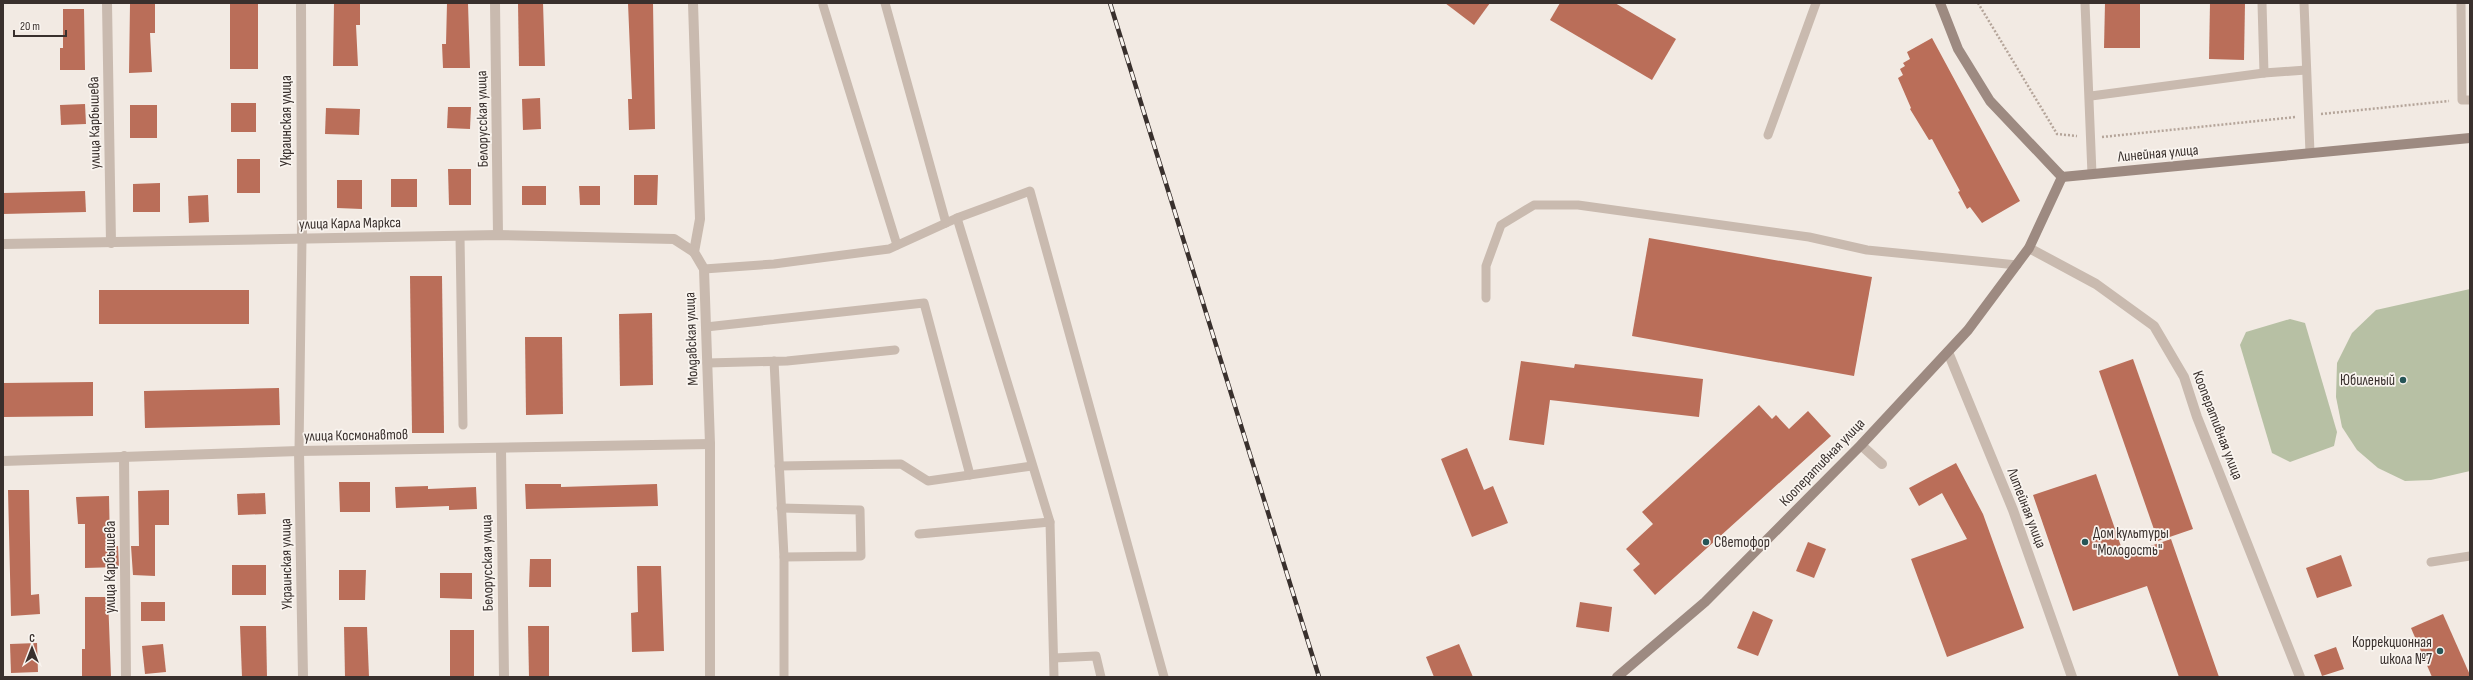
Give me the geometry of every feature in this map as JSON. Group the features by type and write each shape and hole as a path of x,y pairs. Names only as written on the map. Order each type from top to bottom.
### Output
{"street":[{"name":"улица Карбышева","path":"107,3 111,243"},
{"name":"Украинская улица","path":"301,3 302,239"},
{"name":"Белорусская улица","path":"495,3 498,235"},
{"path":"693,3 700,218 694,252"},
{"path":"1940,3 1958,49 1990,101 2062,177"},
{"name":"Линейная улица","path":"2062,177 2470,138"},
{"name":"Кооперативная улица","path":"1617,677 1705,602 1860,445 1968,330 2029,248 2062,177"},
{"name":"улица Карла Маркса","path":"3,244 498,235 674,239 694,252"},
{"name":"Кооперативная улица","path":"2029,248 2096,284 2154,326 2184,377 2197,417 2300,677"},
{"name":"Молдавская улица","path":"694,252 704,269 710,444 710,677"},
{"name":"Литейная улица","path":"1948,352 2013,510 2072,677"},
{"name":"улица Космонавтов","path":"3,461 299,451 710,444"},
{"path":"1860,445 1882,464"},
{"name":"Белорусская улица","path":"501,448 504,677"},
{"name":"Украинская улица","path":"299,451 302,677"},
{"name":"улица Карбышева","path":"124,456 126,677"}],"lane":[{"path":"885,3 946,223"},
{"path":"1768,135 1816,3"},
{"path":"2085,3 2091,96 2092,174"},
{"path":"2262,3 2264,73"},
{"path":"2304,3 2310,153"},
{"path":"2461,3 2466,100"},
{"path":"823,5 897,245"},
{"path":"2091,96 2264,73 2306,70"},
{"path":"704,269 774,264 889,249 957,218 1030,190 1164,677"},
{"path":"1486,298 1486,266 1501,225 1534,205 1578,205 1809,237 1867,250 2017,265"},
{"path":"957,218 1050,522 1054,677"},
{"path":"460,236 464,425"},
{"path":"299,451 302,239"},
{"path":"706,327 924,303 970,475"},
{"path":"707,363 774,361 895,350"},
{"path":"774,361 784,557 784,677"},
{"path":"779,466 901,464 928,481 1032,466"},
{"path":"781,508 860,510 861,556 784,557"},
{"path":"919,534 1050,522"},
{"path":"2431,562 2470,556"},
{"path":"1054,658 1096,656 1101,677"}],"path":[{"path":"1978,3 2057,134 2092,138 2466,100"}],"green space":[{"name":"Юбиленый","path":"2470,289 2470,471 2431,480 2405,481 2378,468 2357,450 2342,427 2336,397 2337,363 2352,333 2376,310"},
{"path":"2290,319 2305,323 2337,432 2334,446 2290,462 2272,453 2240,345 2246,332"}],"building":[{"path":"230,3 258,3 258,69 230,69"},
{"path":"334,3 360,3 360,25 356,25 358,66 333,66"},
{"path":"447,3 468,3 470,68 443,68 442,44 446,44"},
{"path":"518,3 543,3 545,66 519,66"},
{"path":"628,3 653,3 655,129 629,130 628,99 632,99"},
{"path":"1445,3 1490,3 1474,25"},
{"path":"1560,3 1615,3 1676,39 1652,80 1550,20"},
{"path":"2105,3 2140,3 2140,48 2104,48"},
{"path":"2210,3 2245,3 2244,60 2209,59"},
{"path":"130,4 155,4 155,33 150,33 152,72 129,73"},
{"path":"63,9 84,9 85,70 60,70 60,48 63,48"},
{"path":"1932,38 2020,201 1982,223 1970,207 1967,209 1958,192 1960,191 1932,139 1929,140 1910,109 1911,108 1898,78 1903,75 1900,69 1905,66 1903,63 1910,59 1907,52"},
{"path":"540,98 541,129 523,130 522,99"},
{"path":"231,103 256,103 256,132 231,132"},
{"path":"85,104 86,124 61,125 60,105"},
{"path":"130,105 157,105 157,138 130,138"},
{"path":"448,107 471,107 470,129 447,128"},
{"path":"326,108 360,109 359,135 325,134"},
{"path":"237,159 260,159 260,193 237,193"},
{"path":"448,169 471,169 471,205 449,205"},
{"path":"634,175 658,175 657,205 634,205"},
{"path":"391,179 417,179 417,207 391,207"},
{"path":"337,180 362,180 362,209 337,208"},
{"path":"160,183 160,212 133,212 133,184"},
{"path":"522,186 546,186 546,205 522,205"},
{"path":"579,186 600,186 600,205 580,205"},
{"path":"85,191 86,212 3,214 3,193"},
{"path":"208,195 209,222 189,223 188,196"},
{"path":"1649,238 1872,277 1854,376 1632,336"},
{"path":"410,276 442,276 444,433 412,433"},
{"path":"99,290 249,290 249,324 99,324"},
{"path":"652,313 653,385 620,386 619,314"},
{"path":"525,337 562,337 563,414 526,415"},
{"path":"2133,359 2193,529 2158,541 2099,371"},
{"path":"1521,361 1574,368 1575,364 1703,379 1699,417 1550,400 1544,445 1509,440"},
{"path":"93,382 93,416 3,417 3,383"},
{"path":"279,388 280,425 145,428 144,391"},
{"path":"1759,405 1772,419 1776,415 1789,429 1808,411 1831,436 1655,595 1633,570 1640,564 1626,549 1653,524 1642,512"},
{"path":"1467,448 1484,490 1493,486 1508,523 1472,537 1441,459"},
{"path":"1956,463 1983,514 2024,628 1947,657 1911,559 1967,539 1942,493 1919,506 1909,488"},
{"path":"2096,474 2124,555 2171,539 2219,677 2179,677 2147,586 2073,611 2033,495"},
{"path":"339,482 370,482 370,512 340,512"},
{"path":"525,484 561,484 561,487 657,484 658,506 526,509"},
{"path":"428,486 428,489 476,487 477,509 449,510 449,506 396,508 395,487"},
{"path":"8,490 29,490 31,595 39,594 40,614 11,616"},
{"path":"169,490 169,525 155,525 155,576 133,575 131,546 139,546 138,491"},
{"path":"265,493 266,514 238,515 237,494"},
{"path":"109,496 110,546 118,546 119,567 85,568 85,524 78,524 76,497"},
{"path":"1808,542 1826,549 1814,578 1796,571"},
{"path":"2341,555 2352,586 2317,598 2306,568"},
{"path":"530,559 551,559 551,587 529,587"},
{"path":"232,565 266,565 266,595 232,595"},
{"path":"637,566 661,566 664,651 632,652 631,613 638,612"},
{"path":"339,570 366,570 365,600 339,600"},
{"path":"440,573 472,573 472,599 440,598"},
{"path":"85,597 108,597 111,677 82,677 82,649 85,649"},
{"path":"141,602 165,602 165,621 141,621"},
{"path":"1580,602 1612,607 1609,632 1576,627"},
{"path":"1753,611 1773,620 1758,656 1737,648"},
{"name":"Коррекционная школа №7","path":"2443,614 2470,677 2432,677 2411,628"},
{"path":"240,626 266,626 267,677 242,677"},
{"path":"528,626 549,626 549,677 529,677"},
{"path":"344,627 367,627 369,677 345,677"},
{"path":"450,630 474,630 474,677 450,677"},
{"path":"37,643 38,672 11,673 10,644"},
{"path":"163,644 166,672 145,674 142,646"},
{"path":"1459,644 1473,677 1434,677 1426,657"},
{"path":"2336,647 2344,669 2322,676 2314,655"}],"railway":[{"path":"1110,3 1319,677"}],"place":[{"name":"Юбиленый","path":"2403,380"},
{"name":"Светофор","path":"1706,542"},
{"name":"Дом культуры \"Молодость\"","path":"2085,542"},
{"name":"Коррекционная школа №7","path":"2440,651"}]}
